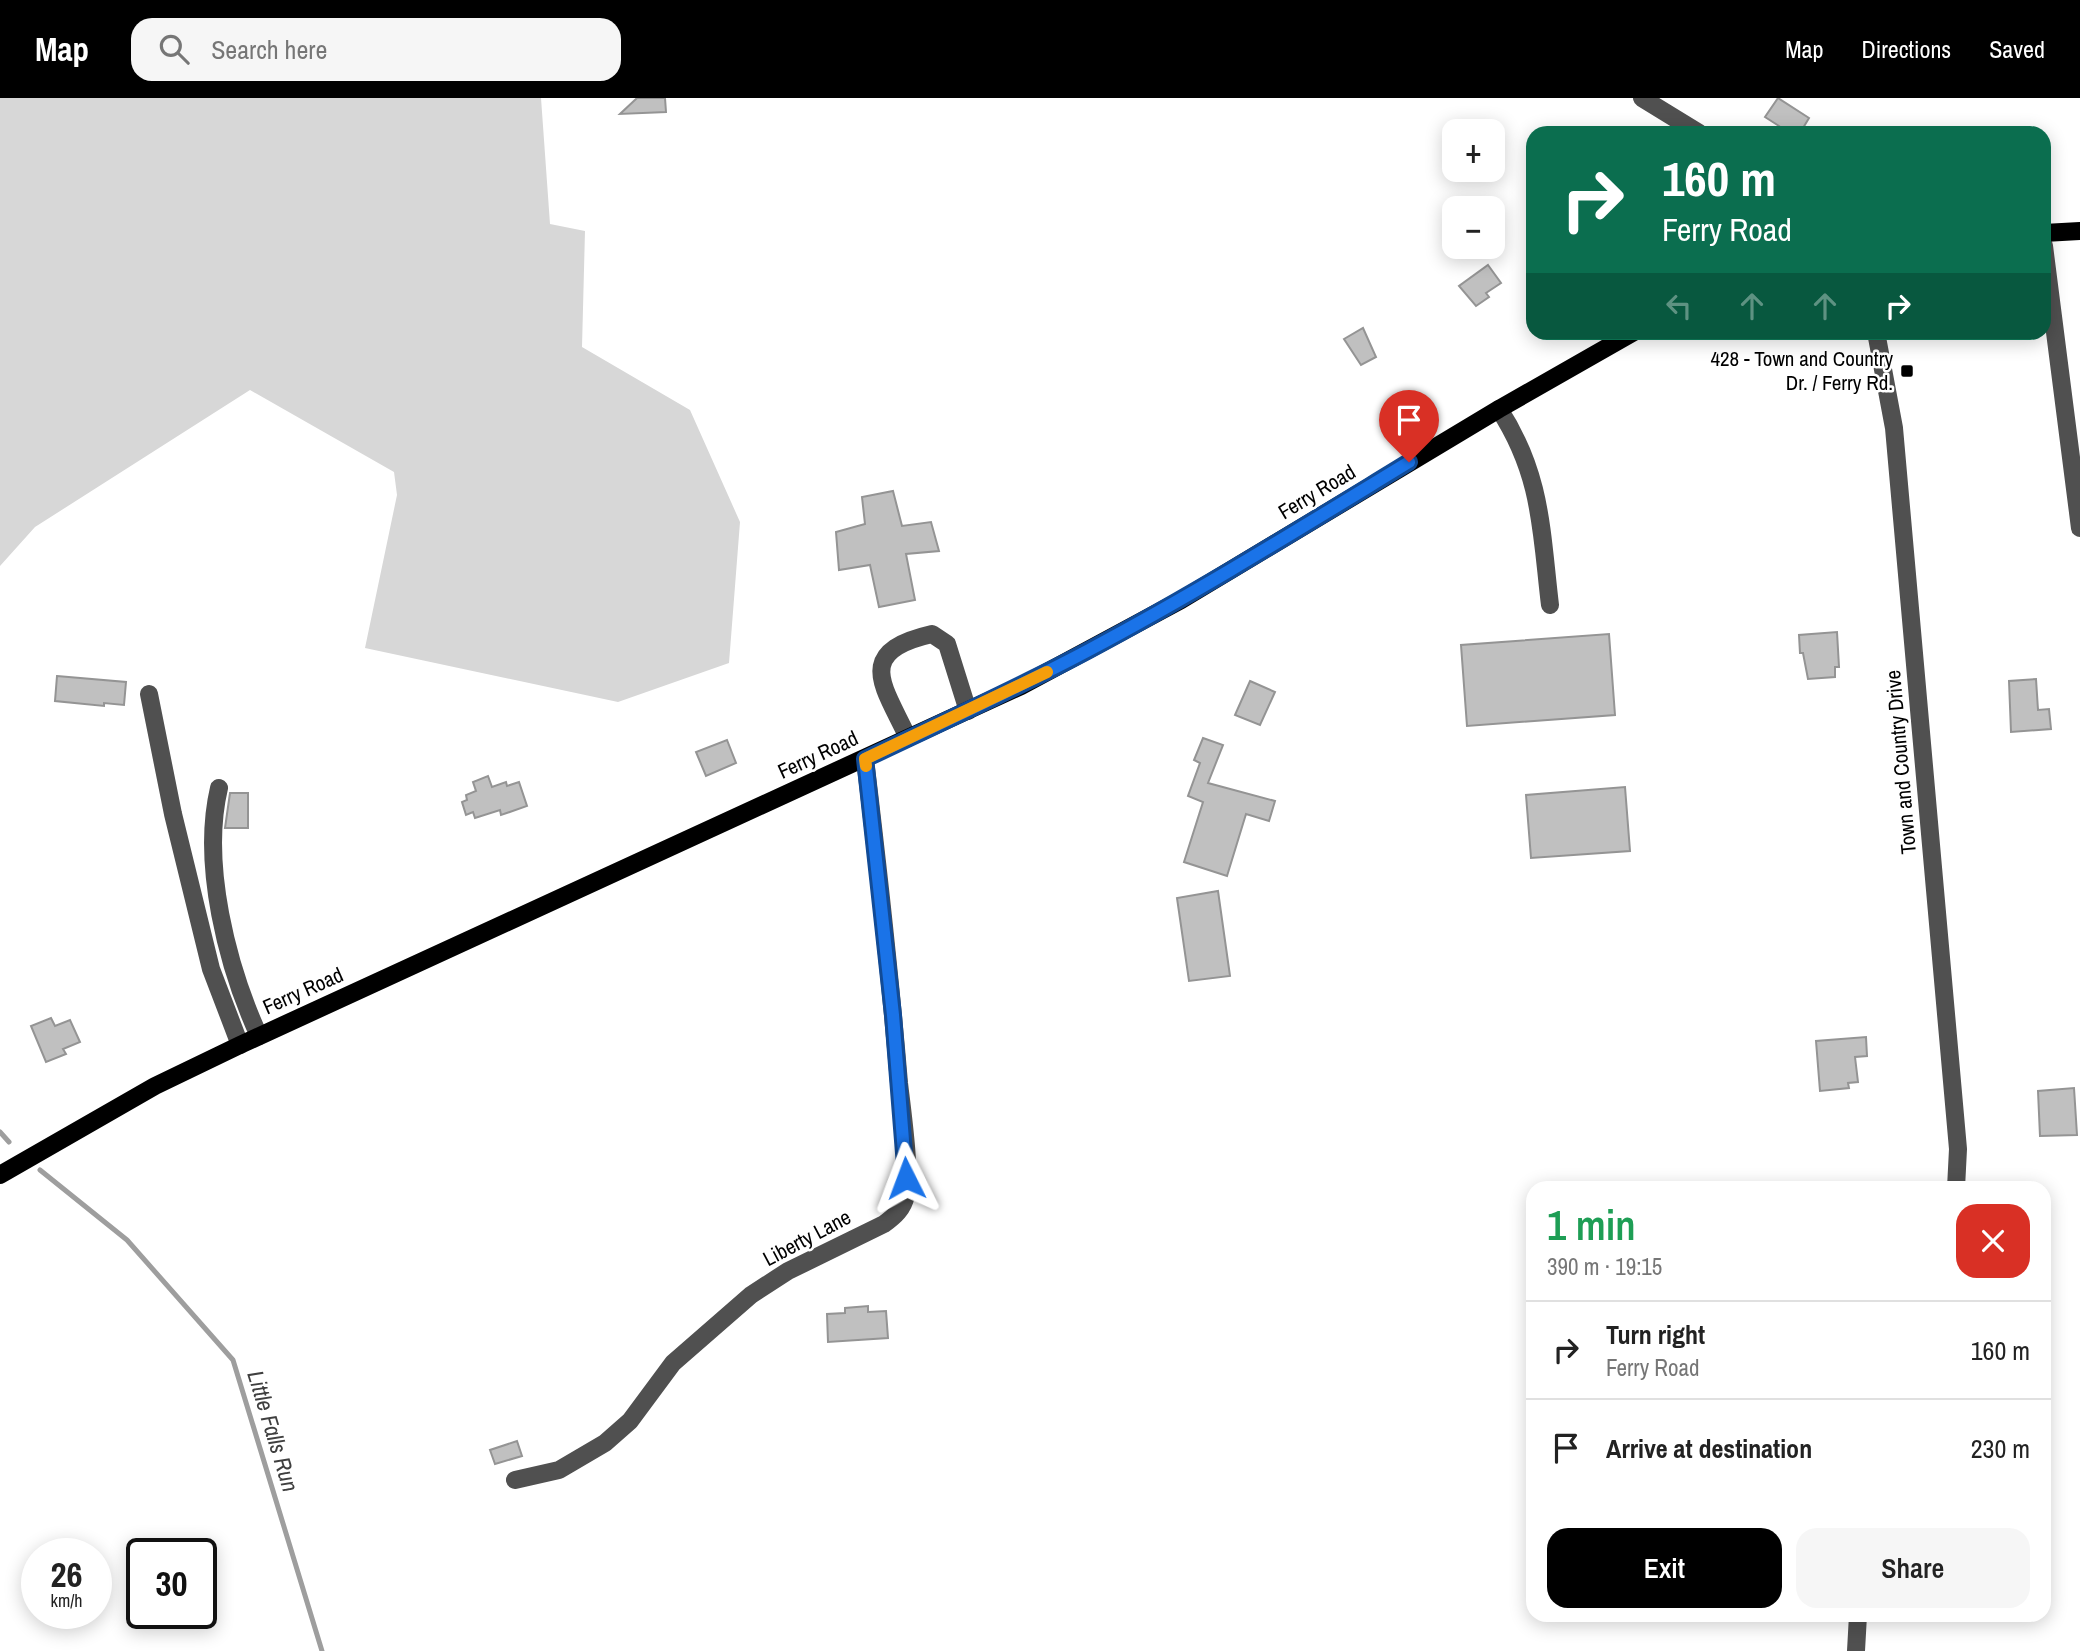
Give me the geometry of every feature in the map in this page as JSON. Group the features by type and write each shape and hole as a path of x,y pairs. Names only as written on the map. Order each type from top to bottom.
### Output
{"main road":[{"path":"2051,233 2080,231"},
{"name":"Ferry Road","path":"0,1175 155,1086 240,1045 865,759 1067,662 1181,600 1499,409 1620,340"}],"street":[{"path":"1642,98 1688,126"},
{"path":"2051,301 2080,528"},
{"name":"Town and Country Drive","path":"1878,340 1894,428 1958,1149 1956,1181"},
{"path":"1499,409 1515,435 1536,490 1550,605"},
{"path":"908,738 883,683 880,670 883,657 890,650 907,642 932,634 947,644 968,711"},
{"path":"149,694 173,814 211,970 240,1045"},
{"name":"Liberty Lane","path":"515,1480 559,1470 605,1443 631,1421 673,1363 724,1316 788,1271 884,1224 902,1207 907,1192 902,1111 883,909 865,759"},
{"path":"219,788 212,815 212,844 227,951 242,998 259,1036"},
{"path":"1856,1651 1858,1622"}],"shaded area":[{"path":"0,98 541,98 550,224 585,231 582,347 690,410 740,522 729,663 618,702 365,648 397,495 394,472 250,390 35,527 0,566"}],"building":[{"path":"637,98 665,98 666,112 620,114"},
{"path":"1778,98 1809,118 1804,126 1779,126 1765,117"},
{"path":"1488,265 1501,283 1486,293 1489,297 1476,306 1459,286"},
{"path":"1363,328 1376,357 1361,365 1344,339"},
{"path":"893,491 902,526 931,522 939,551 906,554 915,600 879,607 870,565 839,570 836,532 865,524 862,497"},
{"path":"1837,632 1839,667 1835,667 1835,677 1808,679 1803,653 1800,653 1799,635"},
{"path":"1609,634 1615,715 1467,726 1461,645"},
{"path":"57,676 126,682 124,705 104,703 104,706 55,701"},
{"path":"2036,679 2038,710 2049,709 2051,729 2011,732 2009,681"},
{"path":"1250,681 1275,692 1260,725 1235,715"},
{"path":"1203,738 1223,745 1208,783 1275,801 1269,821 1246,814 1227,876 1184,862 1203,802 1188,796 1200,763 1194,760"},
{"path":"727,740 736,763 706,776 696,752"},
{"path":"488,776 492,787 506,782 507,786 519,782 527,806 501,815 500,810 475,818 473,812 466,815 462,802 467,800 466,795 476,791 473,782"},
{"path":"1625,787 1630,851 1531,858 1526,795"},
{"path":"230,793 248,793 248,828 225,828"},
{"path":"1218,891 1230,976 1189,981 1177,898"},
{"path":"51,1018 55,1026 70,1020 80,1042 63,1049 66,1054 46,1062 31,1026"},
{"path":"1866,1037 1867,1056 1855,1057 1858,1082 1848,1083 1849,1088 1820,1091 1816,1041"},
{"path":"2074,1088 2077,1135 2040,1136 2038,1091"},
{"path":"868,1306 868,1312 886,1311 888,1338 828,1342 827,1314 845,1313 845,1308"},
{"path":"517,1441 522,1456 495,1464 490,1450"}],"waterway":[{"name":"Little Falls Run","path":"0,1132 9,1142"},
{"name":"Little Falls Run","path":"40,1170 127,1240 233,1360 322,1651"}],"slow traffic":[{"path":"866,766 865,759 1047,672"}],"place":[{"name":"428 - Town and Country Dr. / Ferry Rd.","path":"1907,371"}],"route":[{"path":"906,1178 893,1015 865,759 1021,686 1090,650 1181,600 1409,462"}]}
